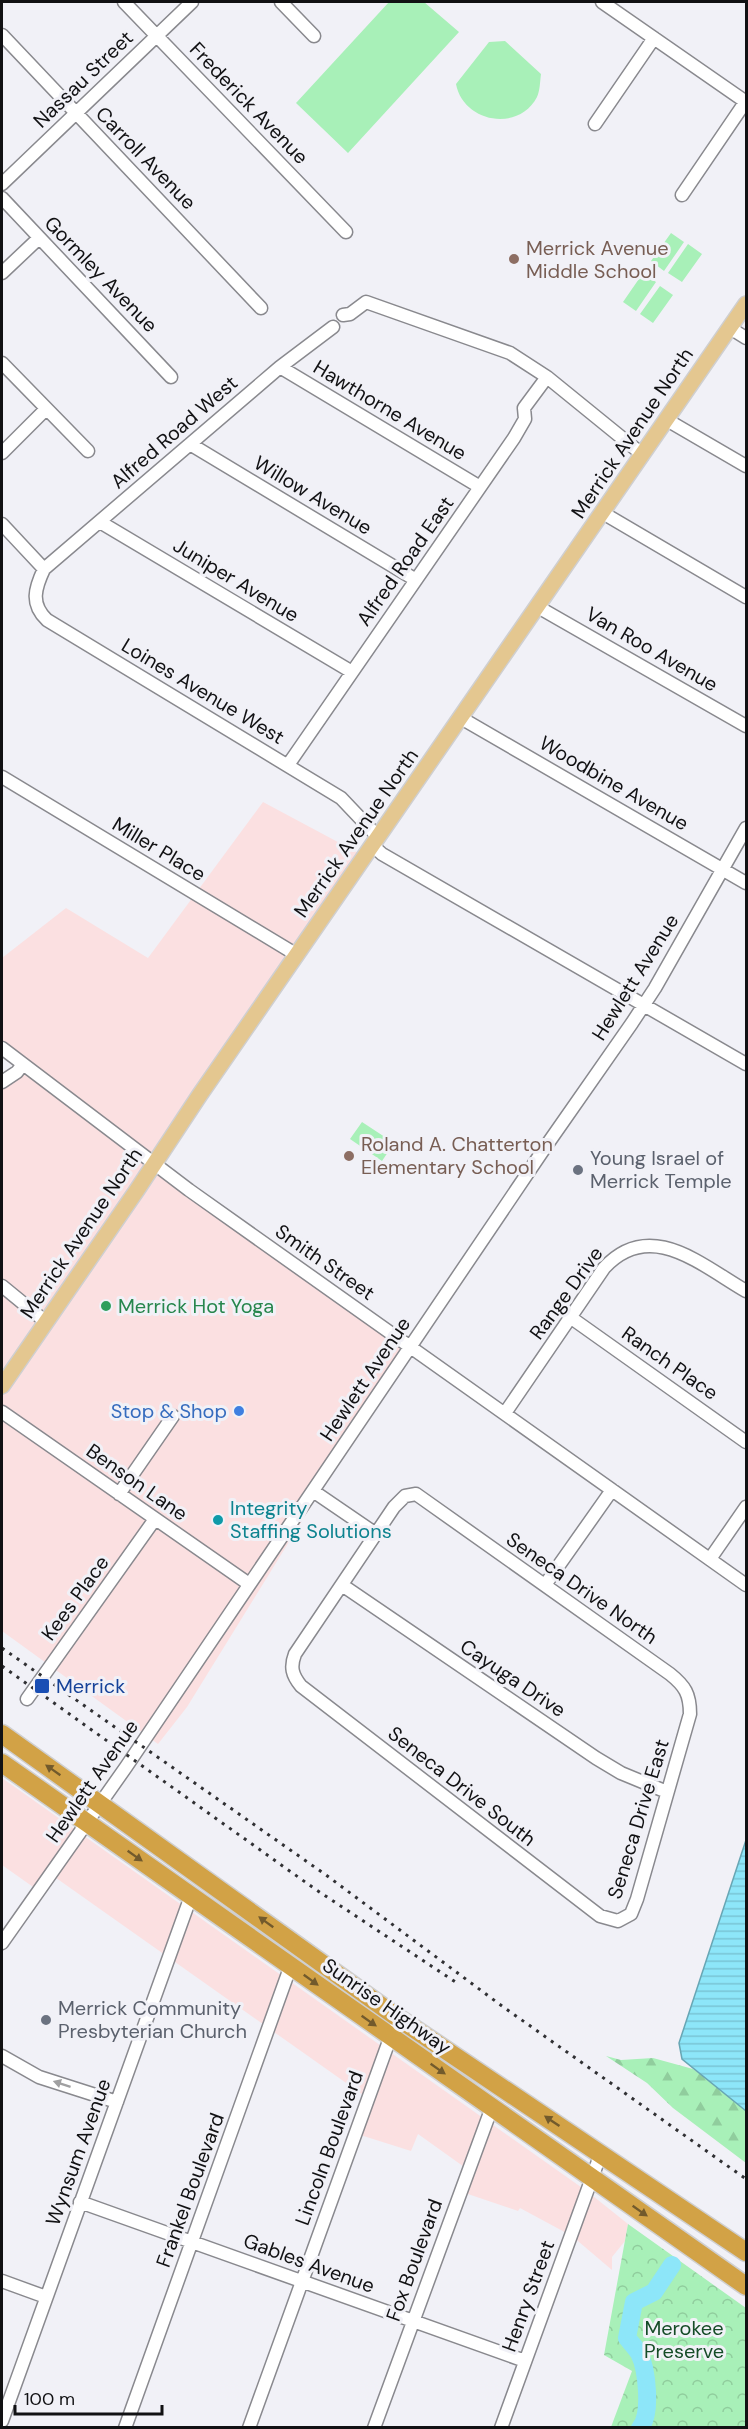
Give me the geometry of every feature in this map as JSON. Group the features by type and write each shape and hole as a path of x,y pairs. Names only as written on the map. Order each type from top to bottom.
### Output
{"highway":[{"name":"Sunrise Highway","path":"2,1734 398,2018 747,2252"},
{"name":"Sunrise Highway","path":"2,1762 747,2286"}],"main road":[{"name":"Merrick Avenue North","path":"2,1386 375,841 747,304"}],"street":[{"name":"Frederick Avenue","path":"124,2 345,232"},
{"name":"Nassau Street","path":"2,184 192,2"},
{"path":"281,2 314,36"},
{"path":"603,2 746,102 682,195"},
{"name":"Carroll Avenue","path":"2,35 261,308"},
{"path":"595,124 654,38"},
{"name":"Gormley Avenue","path":"2,198 171,377"},
{"path":"2,273 39,238"},
{"path":"343,315 350,314 366,302 510,352 548,377 643,455"},
{"name":"Alfred Road West","path":"44,569 280,367 333,327"},
{"path":"730,328 747,338"},
{"path":"2,363 88,451"},
{"name":"Hawthorne Avenue","path":"280,367 480,487"},
{"name":"Alfred Road East","path":"288,765 514,438 525,419 524,408 548,377"},
{"path":"2,453 46,409"},
{"path":"667,420 747,466"},
{"name":"Willow Avenue","path":"190,444 416,580"},
{"path":"603,513 747,597"},
{"name":"Juniper Avenue","path":"100,522 352,672"},
{"path":"2,524 44,569"},
{"name":"Loines Avenue West","path":"44,569 35,591 36,606 47,620 341,798 375,841 382,854 747,1064"},
{"name":"Van Roo Avenue","path":"538,607 747,726"},
{"name":"Woodbine Avenue","path":"461,718 747,883"},
{"name":"Miller Place","path":"2,777 297,955"},
{"name":"Hewlett Avenue","path":"2,1940 101,1803 644,1005 747,828"},
{"name":"Smith Street","path":"2,1048 154,1163 747,1585"},
{"path":"2,1082 17,1072 22,1064"},
{"name":"Range Drive","path":"505,1413 604,1268 615,1256 630,1248 646,1245 664,1246 682,1253 747,1291"},
{"path":"2,1286 46,1322"},
{"name":"Ranch Place","path":"570,1317 747,1442"},
{"name":"Benson Lane","path":"2,1412 249,1584"},
{"path":"119,1494 172,1416"},
{"path":"544,1585 612,1490"},
{"path":"313,1491 376,1534"},
{"name":"Seneca Drive North","path":"295,1678 291,1666 295,1654 393,1507 405,1496 416,1494 683,1684 690,1698 690,1714"},
{"path":"710,1559 747,1507"},
{"name":"Kees Place","path":"27,1699 155,1519"},
{"name":"Cayuga Drive","path":"342,1585 596,1758 621,1773 667,1792"},
{"name":"Seneca Drive South","path":"295,1678 301,1686 581,1902 609,1920"},
{"name":"Seneca Drive East","path":"609,1920 618,1921 631,1914 637,1899 690,1714"},
{"name":"Wynsum Avenue","path":"2,2421 191,1896"},
{"name":"Frankel Boulevard","path":"125,2427 291,1965"},
{"name":"Lincoln Boulevard","path":"249,2427 398,2018"},
{"path":"2,2056 39,2077 117,2102"},
{"name":"Fox Boulevard","path":"375,2427 492,2107"},
{"name":"Henry Street","path":"501,2427 601,2153"},
{"name":"Gables Avenue","path":"80,2202 525,2361"},
{"path":"2,2281 46,2297"}],"shaded area":[{"path":"263,802 364,856 155,1163 410,1346 187,1707 158,1744 2,1631 2,1081 22,1064 2,1048 2,958 66,908 148,958"},
{"path":"2,1778 588,2192 628,2224 625,2241 612,2257 612,2270 572,2236 520,2208 518,2211 459,2191 467,2169 418,2134 411,2151 354,2133 366,2097 49,1873 36,1889 2,1865"}],"green space":[{"path":"389,2 424,2 459,32 348,153 296,103"},
{"path":"505,41 541,74 539,89 537,97 517,116 505,119 492,118 469,107 461,97 456,84 489,42"},
{"path":"671,233 684,242 664,271 651,261"},
{"path":"688,244 702,254 682,282 668,273"},
{"path":"643,273 656,282 636,311 623,302"},
{"path":"660,286 673,295 653,323 640,314"},
{"path":"362,1122 394,1143 382,1161 350,1139"},
{"path":"606,2056 621,2060 653,2058 693,2069 726,2092 746,2111 746,2163 673,2108 647,2083"},
{"name":"Merokee Preserve","path":"628,2224 746,2308 746,2427 611,2427 632,2371 604,2355"}],"water":[{"path":"746,1840 746,2111 682,2059 679,2043"}],"waterway":[{"path":"640,2428 646,2413 647,2391 642,2360 627,2338 634,2302 654,2292 672,2265"}],"railway":[{"path":"2,1648 326,1875 502,2006 746,2179"},
{"path":"2,1666 315,1889 457,1983"}],"place":[{"name":"Merrick Avenue Middle School","path":"514,259"},
{"name":"Roland A. Chatterton Elementary School","path":"349,1156"},
{"name":"Young Israel of Merrick Temple","path":"578,1170"},
{"name":"Merrick Hot Yoga","path":"106,1306"},
{"name":"Stop & Shop","path":"239,1411"},
{"name":"Integrity Staffing Solutions","path":"218,1520"},
{"name":"Merrick","path":"42,1686"},
{"name":"Merrick Community Presbyterian Church","path":"46,2020"}]}
